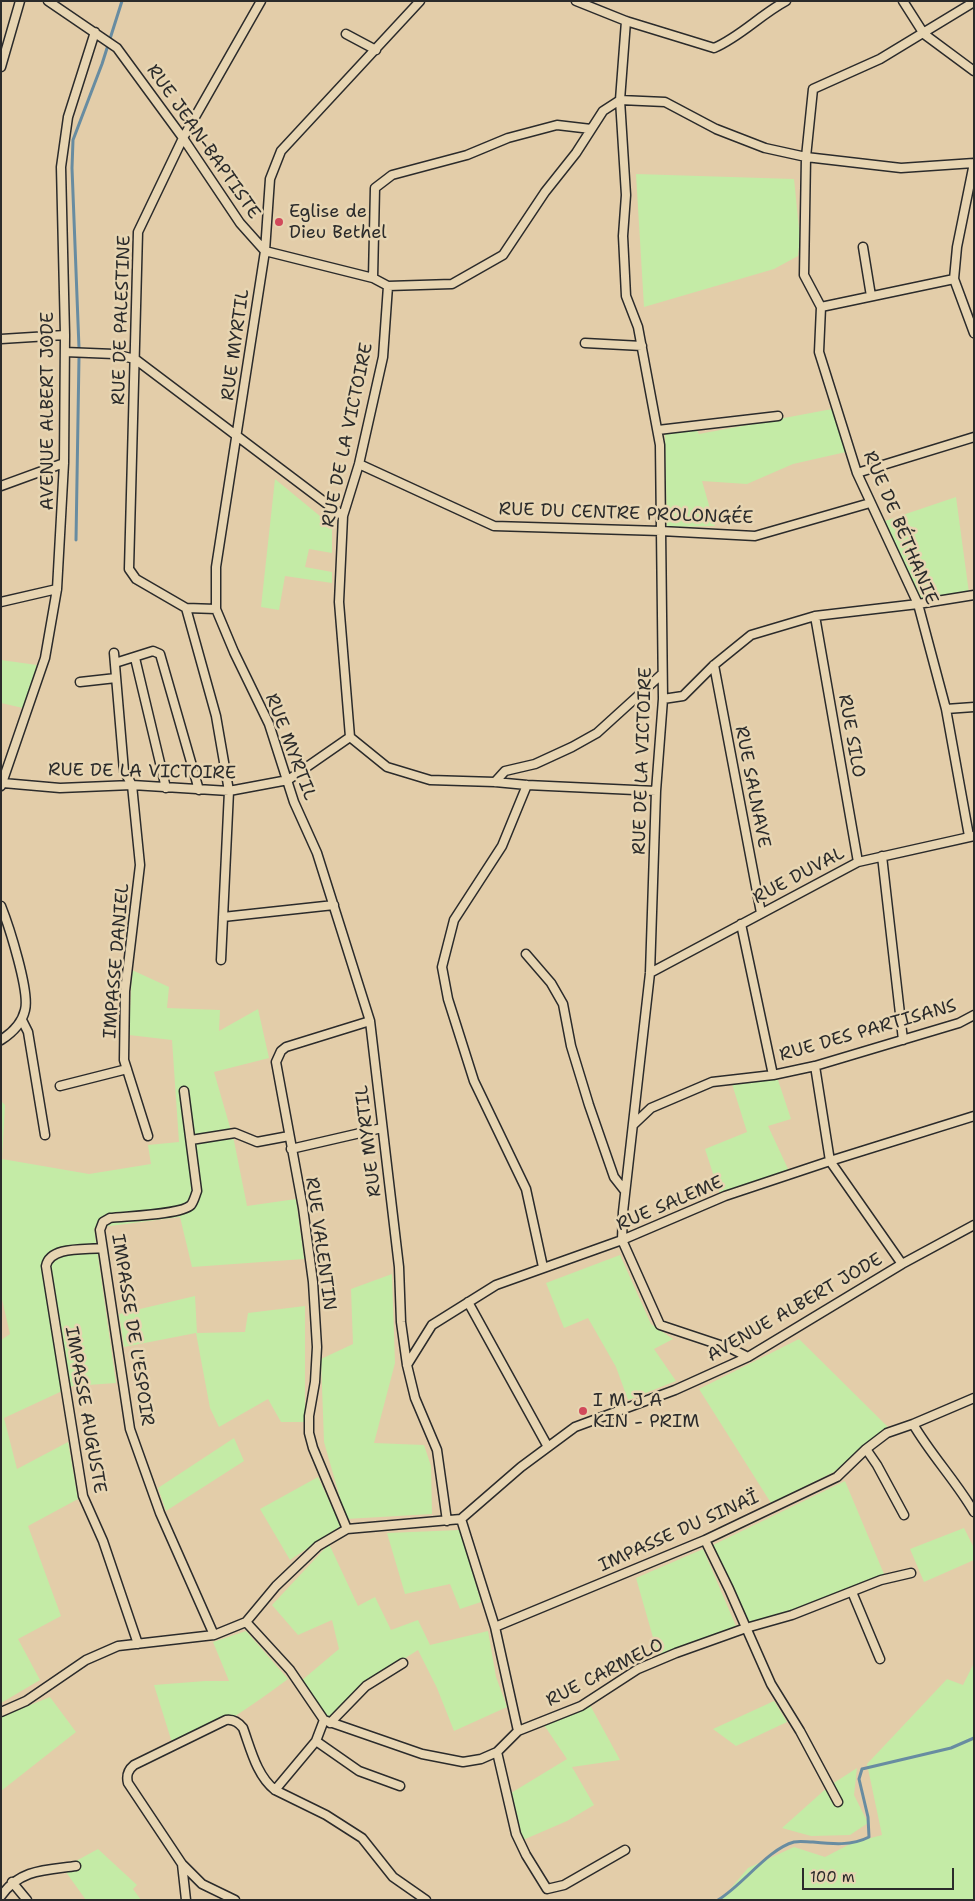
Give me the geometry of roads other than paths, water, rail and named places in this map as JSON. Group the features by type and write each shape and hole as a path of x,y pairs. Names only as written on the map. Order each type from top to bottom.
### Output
{"street":[{"path":"1,67 20,1"},
{"name":"RUE JEAN-BAPTISTE","path":"48,1 117,48 183,138 240,223 265,251"},
{"name":"RUE DE PALESTINE","path":"216,609 186,608 136,579 129,569 138,232 183,138 261,1"},
{"name":"RUE MYRTIL","path":"420,1 281,151 270,179 265,251 238,437 216,567 216,609 234,652 269,724 294,802 316,853 334,905 370,1021 399,1267 401,1322 407,1365 415,1398 437,1450 447,1521"},
{"path":"576,1 626,21 714,48 727,43 773,8 786,1"},
{"path":"903,1 924,34 974,72"},
{"name":"RUE DE BÉTHANIE","path":"972,836 946,709 918,604 857,473 820,352 821,307 804,274 806,157 813,89 880,59 974,2"},
{"name":"RUE DE LA VICTOIRE","path":"626,21 620,100 626,196 623,236 626,296 638,327 658,430 662,531 663,699 656,791 650,973 625,1191 622,1240 660,1326 748,1356"},
{"name":"AVENUE ALBERT JODE","path":"2,784 45,658 57,590 64,463 65,335 61,167 68,118 95,32"},
{"path":"346,34 376,50"},
{"path":"265,251 373,278 388,286 452,284 503,255 545,192 576,153 604,111 620,100 664,102 716,129 765,148 806,157 900,168 974,163 957,247 954,279 974,333"},
{"path":"373,278 375,188 392,175 467,155 508,138 557,125 592,129"},
{"path":"863,247 871,296"},
{"path":"821,307 954,279"},
{"name":"RUE DE LA VICTOIRE","path":"2,784 60,788 132,785 229,791 288,780 350,737 339,602 343,516 359,464 383,357 388,286"},
{"path":"1,339 65,335"},
{"path":"585,343 642,346"},
{"path":"65,352 114,354 135,359 343,516"},
{"path":"658,430 716,425 778,416"},
{"path":"857,473 974,437"},
{"path":"1,486 64,463"},
{"name":"RUE DU CENTRE PROLONGÉE","path":"359,464 494,526 755,536 870,502"},
{"path":"1,602 57,590"},
{"path":"663,699 683,696 714,666 751,635 815,616 974,596"},
{"path":"186,608 216,716 229,791 221,960"},
{"name":"RUE SILO","path":"815,616 858,862"},
{"path":"115,663 153,652 158,652 162,656 198,790"},
{"name":"IMPASSE DANIEL","path":"114,653 124,771 132,785 140,865 125,990 124,1060 148,1136"},
{"path":"135,658 166,788"},
{"name":"RUE SALNAVE","path":"714,666 761,913"},
{"path":"495,782 505,770 535,764 597,733 662,674"},
{"path":"80,682 116,678"},
{"path":"946,709 974,707"},
{"path":"350,737 387,767 430,780 656,791"},
{"path":"527,785 502,846 454,920 442,967 448,999 474,1081 526,1189 543,1267"},
{"name":"RUE DUVAL","path":"650,973 858,862 972,836"},
{"path":"882,856 903,1040"},
{"path":"222,917 334,905"},
{"path":"1,906 10,930 26,1000 22,1020 14,1030 1,1040"},
{"path":"741,924 773,1075"},
{"path":"1,932 10,930"},
{"path":"526,954 551,983 562,1004 571,1046 589,1105 614,1177 625,1191"},
{"name":"RUE DES PARTISANS","path":"633,1125 651,1108 712,1082 773,1075 815,1066 959,1023 974,1015"},
{"path":"22,1020 28,1032 45,1135"},
{"name":"RUE VALENTIN","path":"347,1529 312,1448 309,1433 309,1416 315,1382 317,1347 313,1282 303,1208 276,1062 281,1051 286,1047 370,1021"},
{"path":"815,1066 830,1161 902,1264"},
{"path":"60,1086 127,1069"},
{"name":"IMPASSE DE L'ESPOIR","path":"184,1091 197,1191 191,1205 179,1212 107,1220 100,1230 130,1429 160,1513 214,1635"},
{"name":"RUE SALEME","path":"407,1365 432,1324 496,1285 622,1240 726,1196 974,1116"},
{"path":"291,1149 382,1128"},
{"path":"191,1140 235,1134 257,1142 289,1136"},
{"name":"AVENUE ALBERT JODE","path":"461,1519 521,1467 575,1427 675,1390 748,1356 902,1264 974,1225"},
{"name":"IMPASSE AUGUSTE","path":"102,1248 58,1252 49,1258 46,1266 83,1496 103,1541 138,1644"},
{"path":"468,1302 548,1447"},
{"name":"IMPASSE DU SINAÏ","path":"495,1626 705,1540 837,1477 866,1449 887,1433 974,1398"},
{"path":"913,1424 974,1512"},
{"path":"866,1449 877,1465 904,1515"},
{"path":"1,1712 26,1701 86,1660 118,1646 214,1635 246,1622 276,1586 318,1546 347,1529 461,1519 495,1626 518,1732"},
{"path":"705,1540 730,1589 771,1684 800,1731 838,1802"},
{"name":"RUE CARMELO","path":"327,1721 422,1754 463,1762 481,1759 497,1752 518,1732 581,1706 638,1669 746,1628 792,1615 880,1580 911,1573"},
{"path":"852,1592 880,1660"},
{"path":"246,1622 290,1670 327,1721"},
{"path":"275,1790 316,1741 327,1721 366,1686 404,1663"},
{"path":"235,1900 202,1884 182,1864 128,1783 127,1772 134,1765 226,1720 240,1724 243,1728 261,1775 268,1785 326,1815 362,1838 393,1877 426,1900"},
{"path":"316,1741 360,1771 400,1786"},
{"path":"497,1752 516,1834 526,1856 547,1889 564,1885 625,1850"},
{"path":"182,1864 186,1900"},
{"path":"1,1896 12,1882 24,1875 76,1866"},
{"path":"12,1882 27,1900"}],"waterway":[{"path":"79,348 72,168 73,140 102,64 122,1"},
{"path":"76,540 79,357"},
{"path":"718,1900 737,1886 765,1859 784,1846 794,1842 849,1843 869,1837 868,1817 859,1779 862,1769 951,1748 974,1738"}],"place":[{"name":"Eglise de Dieu Bethel","path":"279,222"},
{"name":"I M J A KIN - PRIM","path":"583,1411"}]}
